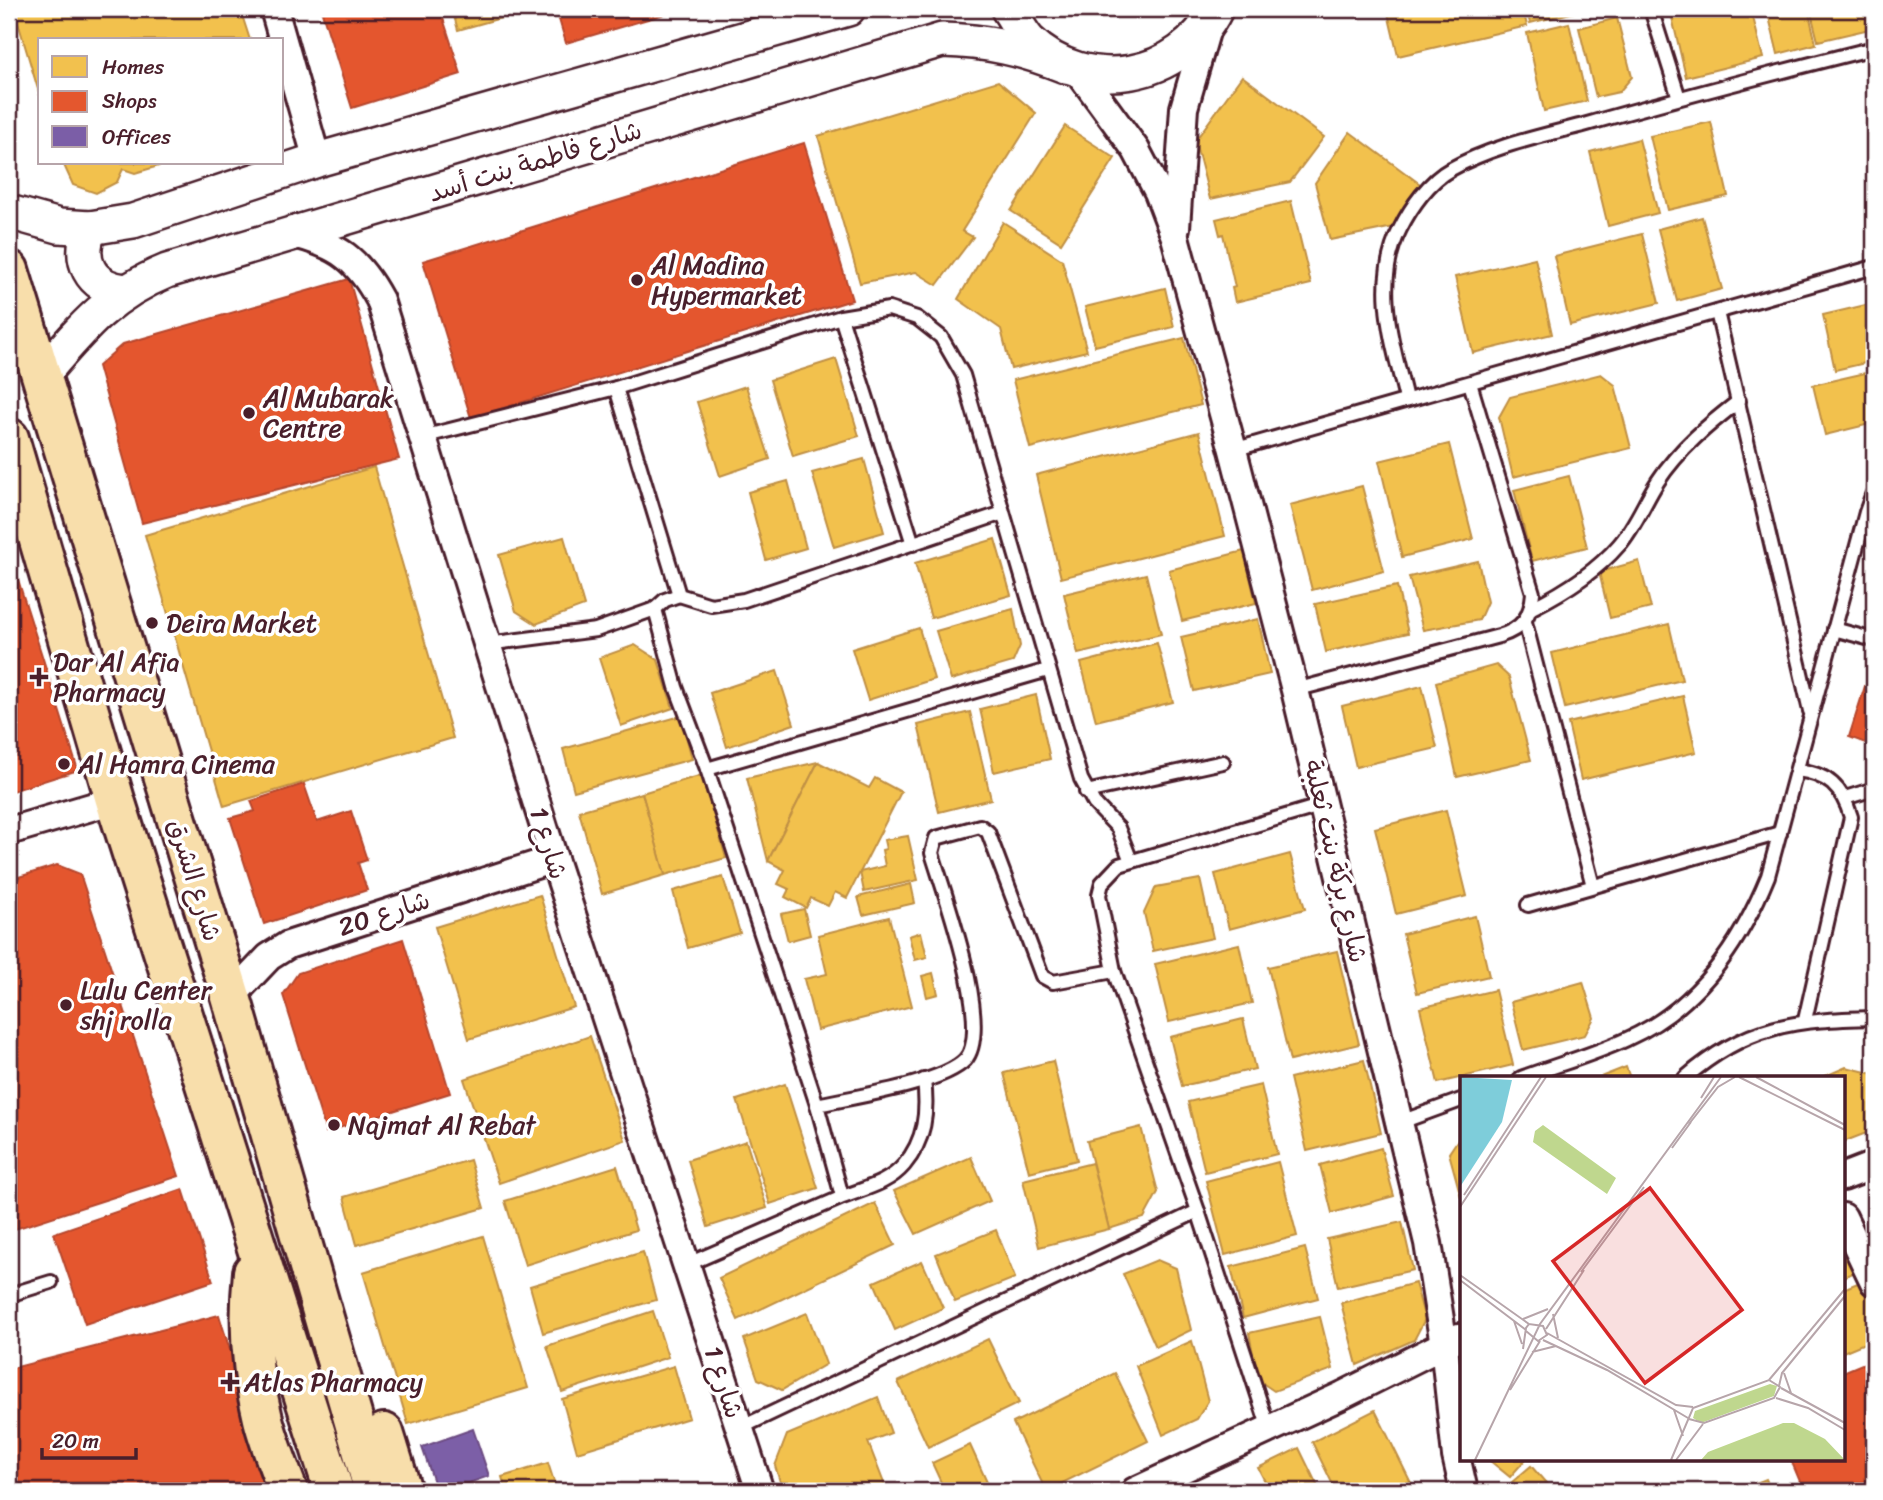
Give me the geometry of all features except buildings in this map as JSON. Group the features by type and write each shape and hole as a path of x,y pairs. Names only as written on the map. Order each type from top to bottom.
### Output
{"main road":[{"name":"شارع الشرق","path":"9,270 231,997 373,1491"},
{"name":"شارع الشرق","path":"9,438 16,482 334,1491"},
{"path":"298,1231 334,1281 347,1310 402,1491"},
{"path":"255,1245 251,1291 256,1377 263,1420 288,1491"}],"street":[{"path":"274,9 283,38"},
{"path":"9,212 59,226 90,228 133,221 317,160 773,19 848,9"},
{"path":"1008,9 1028,40 1072,69 1116,76 1152,68 1185,50 1212,16"},
{"name":"شارع بركة بنت ثعلبة","path":"1175,237 1184,108 1212,16"},
{"name":"شارع فاطمة بنت أسد","path":"41,376 84,326 125,291 167,271 942,40 985,41 1026,50 1072,69"},
{"path":"284,41 317,160"},
{"name":"شارع بركة بنت ثعلبة","path":"1072,69 1136,150 1175,237 1295,690 1453,1341 1455,1456 1464,1491"},
{"path":"90,228 84,243 83,258 88,271 110,289 125,291"},
{"name":"شارع 1","path":"294,234 321,241 346,255 366,275 380,300 554,859 760,1491"},
{"path":"9,831 116,800"},
{"name":"شارع 20","path":"231,997 269,957 288,945 554,859"},
{"path":"1857,1171 1874,1152"},
{"path":"1844,1219 1874,1282"},
{"path":"1135,1491 1453,1341"}],"lane":[{"path":"1651,9 1679,98"},
{"path":"1406,400 1385,308 1387,268 1399,230 1420,197 1449,169 1485,155 1679,98 1874,48"},
{"path":"1233,450 1874,267"},
{"path":"422,438 616,388 841,317 889,309 917,318 941,337 963,375 1086,792 1118,828 1131,861"},
{"path":"1717,312 1811,715"},
{"path":"841,317 913,544"},
{"path":"1295,690 1513,632 1525,622 1532,608 1533,593 1470,383"},
{"path":"616,388 679,595"},
{"path":"1532,608 1557,596 1602,563 1621,543 1660,478 1683,450 1739,401"},
{"path":"1526,1076 1628,1039 1666,1017 1700,988 1728,955 1751,917 1768,876 1874,490"},
{"path":"487,644 596,630 655,609 664,600 679,595 711,605 728,604 1003,513"},
{"path":"655,609 684,713 707,769 817,1105 842,1196"},
{"path":"1525,622 1593,886"},
{"path":"1834,629 1874,640"},
{"path":"707,769 1048,670"},
{"path":"1086,792 1223,762"},
{"path":"1797,770 1816,773 1833,782 1845,798 1851,817 1805,1020"},
{"path":"1845,798 1874,789"},
{"path":"1269,1429 1198,1211 1114,971 1099,895 1109,873 1131,861 1323,805"},
{"path":"817,1105 924,1080 947,1072 966,1059 974,1040 975,1017 966,967 932,853 936,838 980,826 988,832 1042,976 1053,982 1114,971"},
{"path":"1528,905 1780,834"},
{"path":"1687,1076 1706,1060 1754,1034 1805,1020 1874,1018"},
{"path":"686,1265 842,1196 883,1182 902,1168 916,1149 925,1127 927,1104 924,1080"},
{"path":"1398,1123 1460,1100"},
{"path":"740,1428 1198,1211"},
{"path":"9,1295 51,1283"}],"place":[{"name":"Al Madina Hypermarket","path":"637,280"},
{"name":"Al Mubarak Centre","path":"249,413"},
{"name":"Deira Market","path":"152,623"},
{"name":"Dar Al Afia Pharmacy","path":"39,677"},
{"name":"Al Hamra Cinema","path":"64,764"},
{"name":"Lulu Center shj rolla","path":"66,1005"},
{"name":"Najmat Al Rebat","path":"334,1125"},
{"name":"Atlas Pharmacy","path":"230,1382"}]}
